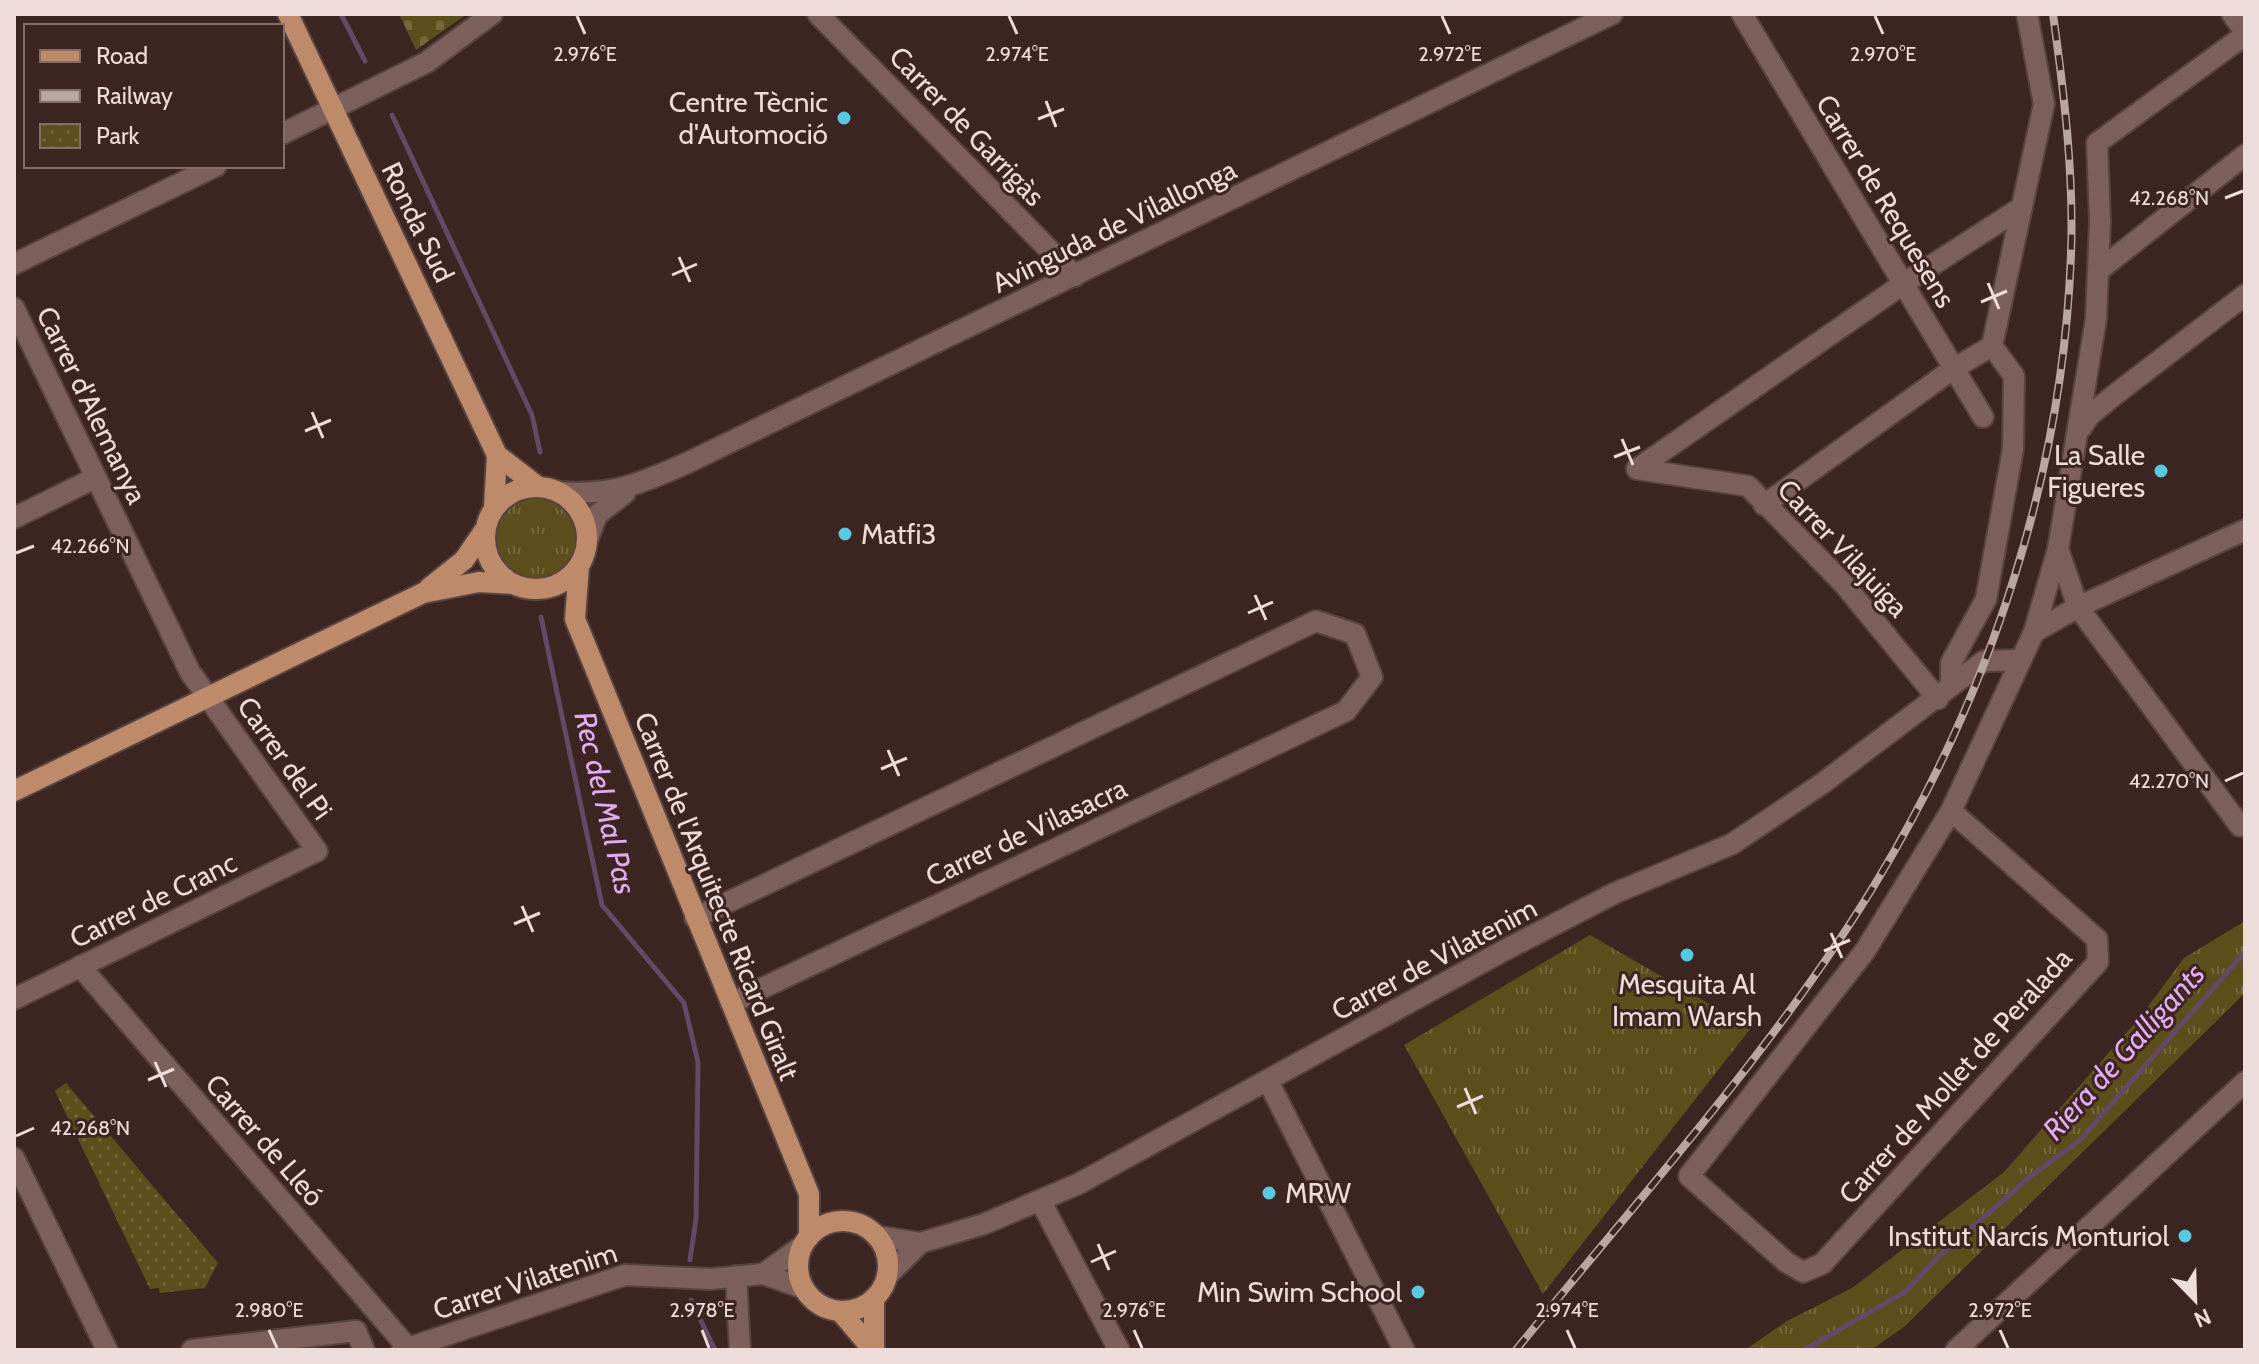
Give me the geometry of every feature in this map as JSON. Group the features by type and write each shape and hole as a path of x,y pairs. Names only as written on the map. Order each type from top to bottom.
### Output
{"main road":[{"name":"Ronda Sud","path":"288,14 497,455 537,486"},
{"name":"Ronda Sud","path":"494,507 497,455"},
{"path":"14,791 423,593 464,560 484,531 494,507 515,491 537,486 559,492 582,515 587,541 579,566 560,583 523,586 479,582 423,593"},
{"path":"484,531 488,557 495,570 552,599 575,619"},
{"name":"Carrer de l'Arquitecte Ricard Giralt","path":"579,566 575,619 809,1194 806,1241"},
{"name":"Carrer de l'Arquitecte Ricard Giralt","path":"809,1194 843,1221"},
{"path":"843,1221 861,1225 876,1236 887,1259 887,1276 874,1298 862,1307 840,1311 816,1303 803,1288 798,1272 806,1241 821,1227 843,1221"},
{"path":"874,1298 874,1350"},
{"path":"840,1311 874,1350"}],"street":[{"path":"284,133 427,62 492,14"},
{"name":"Carrer de Garrigàs","path":"818,14 1075,276"},
{"name":"Avinguda de Vilallonga","path":"559,492 607,494 638,485 1612,14"},
{"name":"Carrer de Requesens","path":"1742,14 1983,417"},
{"path":"1944,691 1951,663 1986,599 2013,449 2014,376 1992,346 2044,104 2027,14"},
{"path":"1951,811 2034,632 2058,549 2096,319 2097,143 2245,34 2232,14"},
{"path":"2098,271 2245,155"},
{"path":"14,264 212,168"},
{"path":"1903,284 2019,209"},
{"name":"Carrer Vilajuiga","path":"1903,284 1637,469 1748,486 1944,691"},
{"path":"2077,433 2099,408 2245,295"},
{"name":"Carrer d'Alemanya","path":"14,308 190,672 207,697"},
{"path":"1764,505 1953,369 1992,346"},
{"path":"14,518 95,478"},
{"name":"Avinguda de Vilallonga","path":"587,541 597,515 638,485"},
{"path":"2034,632 2078,607 2245,530"},
{"path":"2058,549 2078,607 2240,826"},
{"name":"Carrer de Vilasacra","path":"695,918 1316,621 1355,634 1372,677 1346,711 731,1003"},
{"name":"Carrer de Vilatenim","path":"876,1236 920,1243 984,1224 1041,1202 1615,893 1732,844 1984,661 2021,660"},
{"name":"Carrer del Pi","path":"207,697 317,851"},
{"name":"Carrer de Mollet de Peralada","path":"1951,811 2097,939 2098,962 1822,1264 1803,1272 1786,1262 1689,1176 1865,951 1951,811"},
{"name":"Carrer de Cranc","path":"14,999 317,851"},
{"name":"Carrer de Lleó","path":"80,966 405,1349"},
{"path":"1268,1081 1404,1350"},
{"path":"1962,1348 2245,1082"},
{"path":"14,1158 107,1350"},
{"path":"1041,1202 1119,1350"},
{"path":"763,1274 806,1241"},
{"name":"Carrer de Vilatenim","path":"887,1276 920,1243"},
{"name":"Carrer Vilatenim","path":"405,1349 625,1275 686,1279 763,1274 803,1288"},
{"path":"736,1276 740,1350"},
{"path":"192,1350 360,1340 375,1312"}],"green space":[{"path":"399,14 467,14 416,50"},
{"path":"536,498 551,501 564,510 573,523 576,538 573,553 564,566 551,575 536,578 521,575 508,566 499,553 496,538 499,523 508,510 521,501"},
{"path":"2245,921 2245,993 1904,1327 1871,1350 1745,1350 1787,1321 1852,1288 2004,1172 2141,1016 2184,958"},
{"path":"1590,935 1751,1028 1543,1294 1404,1045"},
{"path":"66,1083 218,1263 205,1288 160,1293 159,1288 150,1289 55,1091"}],"waterway":[{"name":"Rec del Mal Pas","path":"341,14 365,61"},
{"name":"Rec del Mal Pas","path":"392,115 532,415 540,452"},
{"name":"Rec del Mal Pas","path":"541,617 602,905 684,1003 698,1062 696,1219 690,1260"},
{"name":"Riera de Galligants","path":"1804,1350 1905,1292 1938,1257 2031,1176 2079,1141 2245,952"},
{"name":"Rec del Mal Pas","path":"691,1300 715,1350"}],"railway":[{"path":"1516,1350 1752,1061 1839,940 1918,807 1955,733 1987,657 2036,499 2053,418 2065,336 2071,254 2070,164 2053,14"}],"place":[{"name":"Centre Tècnic d'Automoció","path":"844,118"},
{"name":"La Salle Figueres","path":"2161,471"},
{"name":"Matfi3","path":"845,534"},
{"name":"Mesquita Al Imam Warsh","path":"1687,955"},
{"name":"MRW","path":"1269,1193"},
{"name":"Institut Narcís Monturiol","path":"2185,1236"},
{"name":"Min Swim School","path":"1418,1292"}]}
